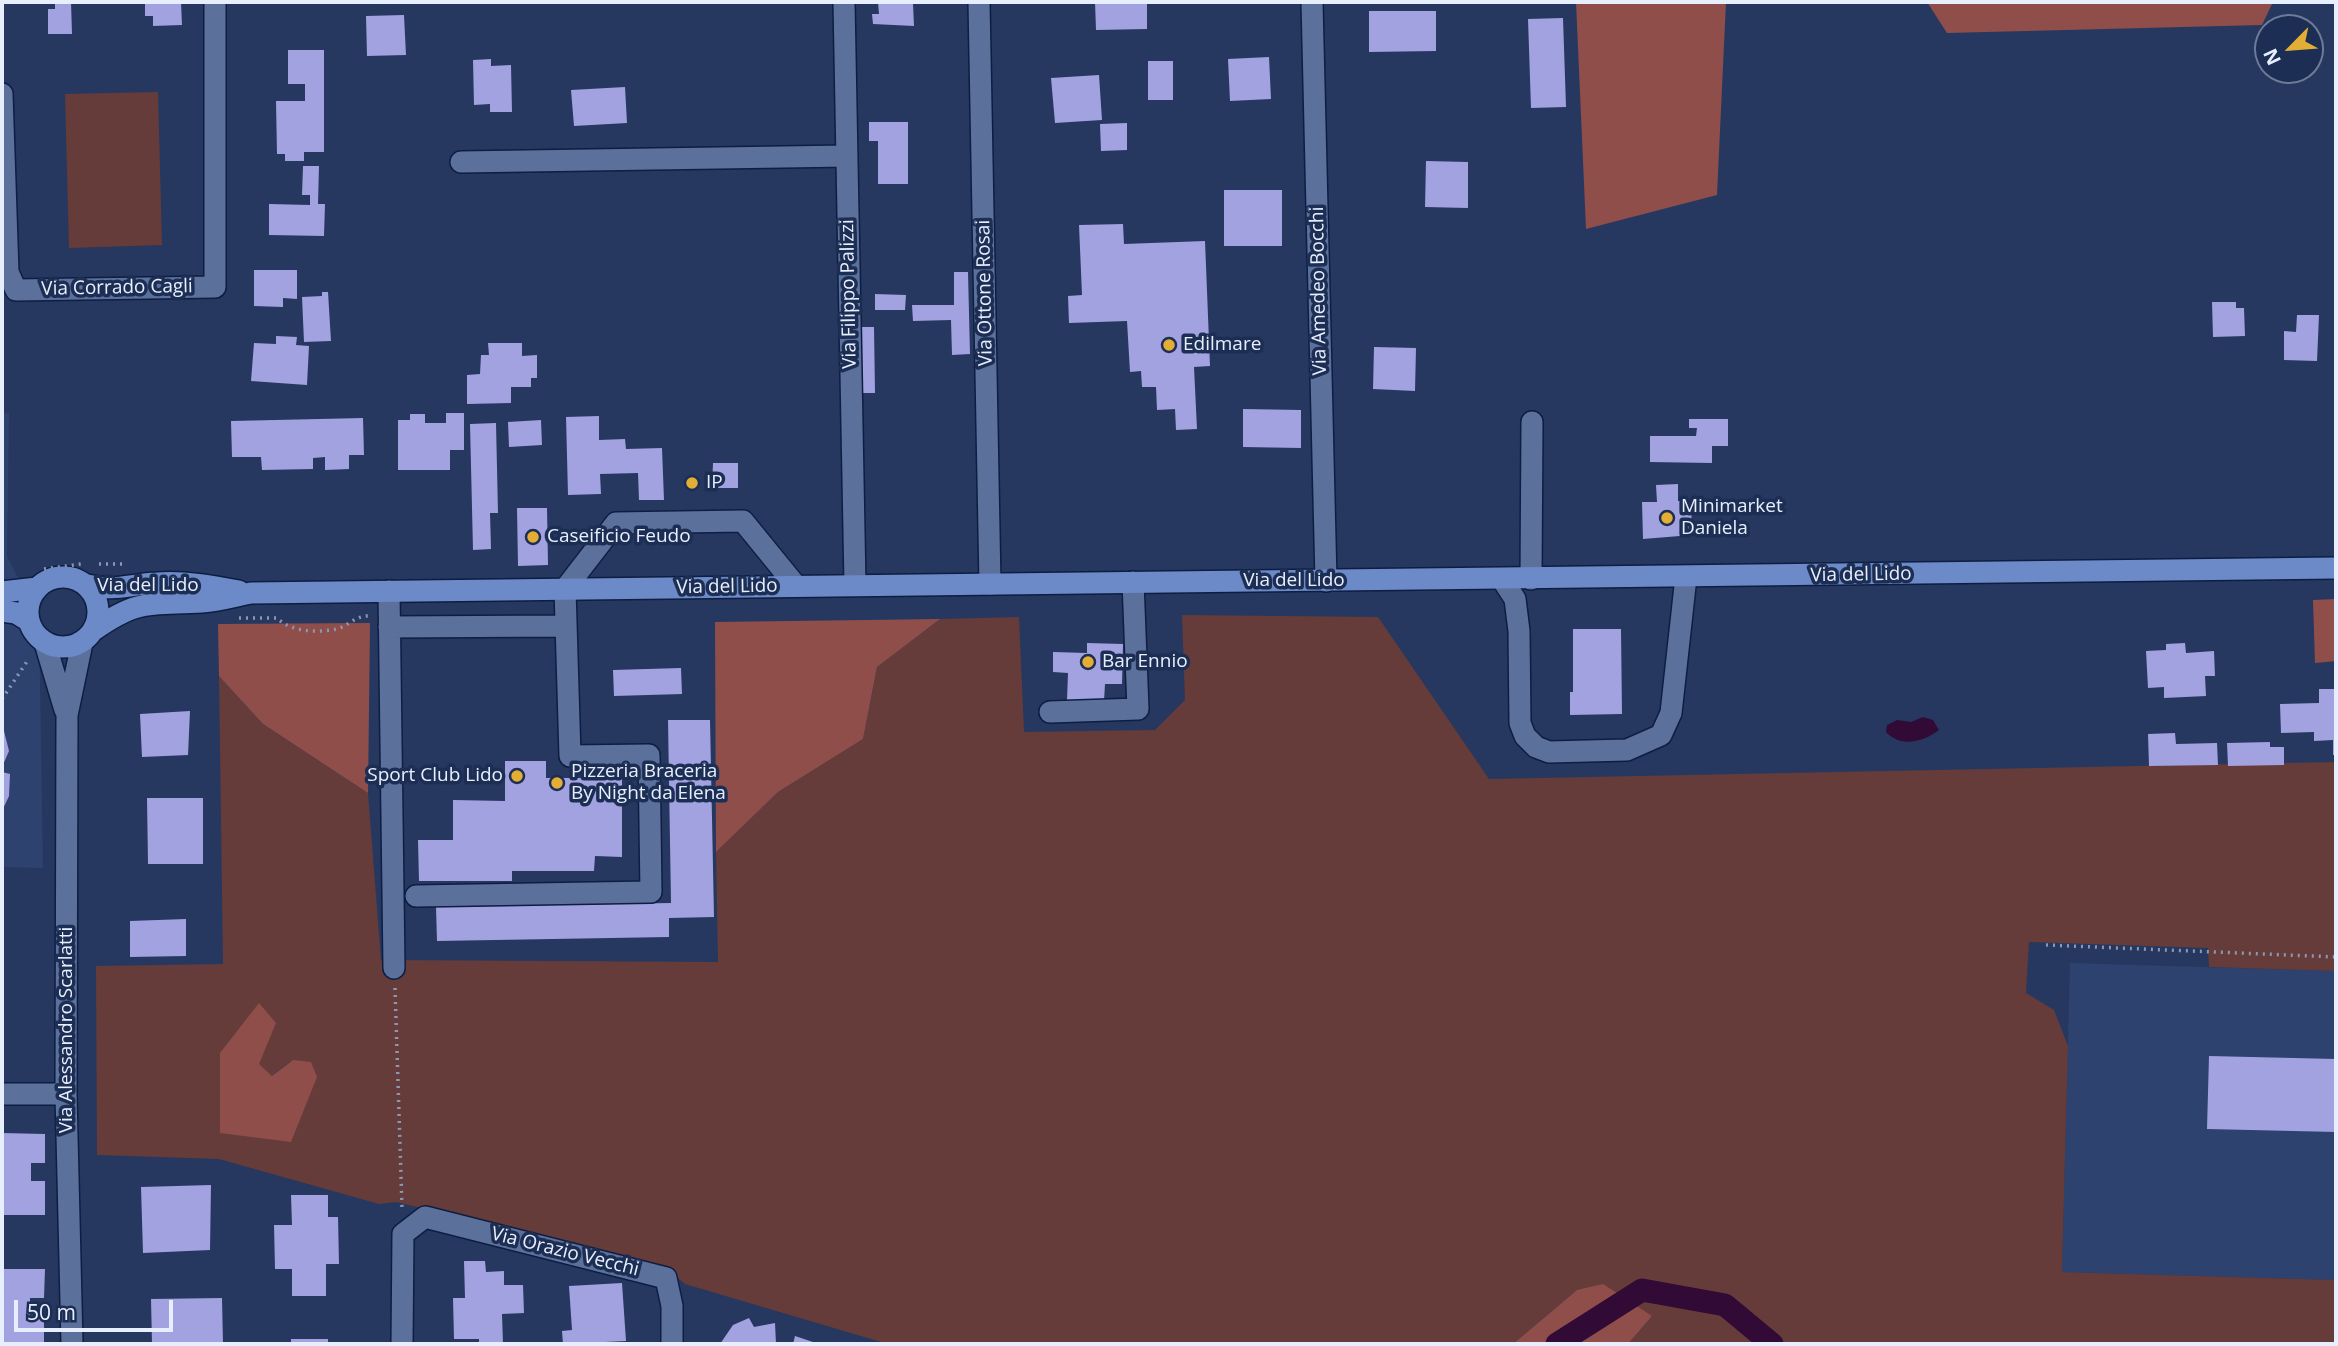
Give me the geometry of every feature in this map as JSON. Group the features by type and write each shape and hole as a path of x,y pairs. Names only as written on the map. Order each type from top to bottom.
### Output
{"main road":[{"name":"Via del Lido","path":"87,585 118,590 153,583 183,582 251,593 2336,569"},
{"path":"61,577 70,577 87,585 98,607 88,637 63,648 39,648 29,621 30,598 37,588 52,578 61,577"},
{"path":"2,592 37,588"},
{"name":"Via del Lido","path":"88,637 118,612 144,604 205,602 251,593"},
{"path":"2,611 16,613 29,621"}],"street":[{"name":"Via Corrado Cagli","path":"2,94 8,272 16,290 215,287 215,2"},
{"name":"Via Filippo Palizzi","path":"844,2 855,585"},
{"name":"Via Ottone Rosai","path":"979,2 990,584"},
{"name":"Via Amedeo Bocchi","path":"1312,2 1326,581"},
{"path":"461,162 847,156"},
{"path":"1531,579 1532,422"},
{"path":"416,895 651,892 649,755 570,756 565,589 616,523 743,521 796,586"},
{"path":"1503,579 1515,599 1518,621 1520,723 1525,736 1536,747 1549,752 1627,750 1661,735 1671,713 1686,577"},
{"path":"1050,712 1138,709 1133,582"},
{"path":"389,591 394,968"},
{"path":"389,627 566,626"},
{"name":"Via Alessandro Scarlatti","path":"72,1344 66,1094 67,715 88,637"},
{"name":"Via Alessandro Scarlatti","path":"39,648 67,715"},
{"path":"2,1094 66,1094"},
{"name":"Via Orazio Vecchi","path":"403,1234 425,1217 666,1278 671,1306 672,1344"},
{"path":"402,1344 403,1234"}],"path":[{"path":"233,618 277,618 287,628 296,630 338,629 359,616 369,616"},
{"path":"2,699 39,648"},
{"path":"2046,945 2336,957"},
{"path":"394,968 403,1234"}],"shaded area":[{"path":"1576,2 1726,2 1717,195 1586,229"},
{"path":"1927,2 2273,2 2267,14 2254,14 2254,25 1947,33"},
{"path":"158,92 162,245 69,248 65,94"},
{"path":"9,413 7,556 39,619 43,868 2,867 2,414"},
{"path":"2336,599 2336,661 2315,663 2313,600"},
{"path":"1182,615 1378,617 1489,779 2336,762 2336,971 2209,967 2208,948 2029,942 2026,993 2054,1010 2068,1046 2062,1272 2336,1280 2336,1344 1628,1344 1652,1316 1577,1290 1513,1344 888,1344 685,1284 662,1265 396,1202 379,1204 219,1159 97,1155 96,966 223,964 219,676 263,724 368,793 381,960 718,962 716,852 778,792 863,739 877,667 940,619 1019,617 1024,732 1155,730 1185,700","holes":["276,1023 258,1064 272,1076 292,1060 220,1133"]},
{"path":"940,619 877,667 863,739 778,792 716,852 715,622"},
{"path":"370,623 368,793 263,724 219,676 218,624"},
{"path":"1923,717 1933,720 1939,730 1912,742 1898,740 1886,732 1887,725 1897,720 1911,722"},
{"path":"2070,963 2336,971 2336,1280 2062,1272"},
{"path":"259,1003 276,1023 259,1064 272,1076 293,1060 311,1062 317,1077 291,1142 220,1133 220,1053"},
{"path":"1603,1284 1652,1316 1628,1344 1513,1344 1577,1290"}],"building":[{"path":"71,2 72,34 48,34 48,9 55,9 55,3"},
{"path":"145,2 181,2 182,25 153,26 153,16 145,16"},
{"path":"878,2 918,2 913,4 914,26 873,24 872,14 879,14"},
{"path":"1095,2 1147,2 1147,29 1096,30"},
{"path":"1369,11 1436,11 1436,51 1369,52"},
{"path":"404,15 406,55 367,56 366,16"},
{"path":"1563,18 1566,107 1531,108 1528,19"},
{"path":"288,50 324,50 324,152 304,152 304,161 285,161 285,154 277,154 276,101 305,101 305,84 288,84"},
{"path":"1269,57 1271,99 1230,101 1228,59"},
{"path":"491,59 491,66 511,65 512,112 490,112 490,104 474,105 473,60"},
{"path":"1148,61 1173,61 1173,100 1148,100"},
{"path":"1099,75 1102,120 1055,123 1051,78"},
{"path":"625,87 627,123 574,126 571,90"},
{"path":"869,122 908,122 908,184 878,184 878,141 869,141"},
{"path":"1127,123 1127,150 1101,151 1100,124"},
{"path":"1426,161 1468,162 1468,208 1425,207"},
{"path":"303,166 319,166 318,204 325,204 324,236 269,235 269,204 310,205 310,195 302,195"},
{"path":"1224,190 1282,190 1282,246 1224,246"},
{"name":"Edilmare","path":"1123,224 1124,244 1205,241 1210,366 1194,367 1197,429 1176,430 1175,409 1157,410 1156,387 1142,387 1141,371 1130,372 1127,321 1069,323 1068,296 1082,295 1079,225"},
{"path":"254,270 297,270 297,299 283,298 283,307 254,306"},
{"path":"954,272 968,272 970,354 952,355 951,320 913,321 912,305 954,305"},
{"path":"322,292 328,292 331,341 304,342 302,297 322,296"},
{"path":"875,294 906,295 905,310 875,310"},
{"path":"2212,302 2236,302 2236,308 2244,308 2245,336 2213,337"},
{"path":"2297,315 2319,315 2317,361 2284,360 2284,331 2296,332"},
{"path":"854,327 874,327 875,393 855,393"},
{"path":"276,336 297,337 296,345 309,346 307,385 251,381 254,343 276,344"},
{"path":"488,343 522,343 522,356 537,355 537,378 531,378 531,387 511,387 511,403 467,404 467,375 480,374 481,355 489,355"},
{"path":"1374,347 1416,348 1415,391 1373,389"},
{"path":"1243,409 1301,410 1301,448 1243,447"},
{"path":"446,413 464,413 464,450 450,450 450,470 398,470 398,420 410,420 410,414 425,414 425,423 446,423"},
{"path":"599,416 599,440 625,439 626,449 662,448 664,500 639,500 638,473 600,474 601,494 568,495 566,417"},
{"path":"363,418 364,455 349,455 349,469 325,470 325,457 313,458 313,469 262,470 261,457 232,457 231,421"},
{"path":"1689,419 1728,419 1728,446 1712,446 1712,463 1650,462 1650,436 1696,436 1697,428 1689,428"},
{"path":"541,420 542,445 509,447 508,422"},
{"path":"496,423 498,513 490,513 491,549 473,550 470,424"},
{"path":"713,463 738,463 738,488 712,488"},
{"name":"Minimarket Daniela","path":"1678,484 1678,501 1691,501 1692,535 1643,539 1642,502 1657,502 1656,485"},
{"name":"Caseificio Feudo","path":"517,508 547,508 548,565 518,566"},
{"path":"1573,629 1621,629 1622,714 1570,715 1570,692 1573,692"},
{"name":"Bar Ennio","path":"1087,643 1123,644 1122,684 1105,684 1104,701 1067,700 1068,673 1053,672 1053,652 1087,653"},
{"path":"2185,643 2186,653 2214,651 2215,676 2205,676 2206,696 2164,698 2164,687 2148,688 2146,651 2166,650 2166,644"},
{"path":"681,668 682,694 614,696 613,670"},
{"path":"2319,689 2336,689 2336,755 2333,755 2333,740 2314,741 2314,732 2281,733 2280,704 2319,703"},
{"path":"190,711 188,755 142,757 140,714"},
{"path":"668,720 710,720 714,917 669,918 669,937 437,941 436,907 671,903"},
{"path":"2,723 9,751 2,767"},
{"path":"2175,733 2176,744 2217,743 2218,765 2149,766 2148,734"},
{"path":"2270,742 2270,747 2284,747 2284,765 2228,766 2227,743"},
{"path":"505,761 546,761 546,778 622,778 622,857 595,856 594,871 512,871 512,881 419,881 418,840 453,840 453,800 505,801"},
{"path":"2,772 10,774 9,796 2,811"},
{"path":"147,798 203,798 203,864 148,864"},
{"path":"186,919 186,956 130,957 130,921"},
{"path":"2209,1056 2336,1059 2336,1132 2207,1129"},
{"path":"2,1133 45,1134 45,1163 31,1163 31,1181 45,1181 45,1215 2,1215"},
{"path":"211,1185 210,1250 143,1253 141,1187"},
{"path":"291,1195 328,1195 328,1217 338,1217 339,1264 326,1264 326,1296 292,1296 292,1269 275,1269 274,1225 292,1225"},
{"path":"464,1261 485,1261 486,1272 504,1271 504,1285 523,1285 524,1313 502,1314 503,1344 479,1344 479,1339 454,1339 453,1298 465,1298"},
{"path":"2,1269 45,1269 44,1298 30,1298 30,1317 44,1317 44,1344 2,1344"},
{"path":"622,1283 626,1341 563,1344 562,1331 572,1330 569,1286"},
{"path":"222,1298 223,1344 152,1344 151,1299"},
{"path":"749,1318 754,1327 775,1323 776,1344 720,1344 733,1325"},
{"path":"795,1336 819,1344 793,1344"},
{"path":"291,1339 328,1339 328,1344 291,1344"}],"waterway":[{"path":"1557,1344 1642,1290 1725,1305 1772,1344"}],"place":[{"name":"Edilmare","path":"1169,345"},
{"name":"IP","path":"692,483"},
{"name":"Minimarket Daniela","path":"1667,518"},
{"name":"Caseificio Feudo","path":"533,537"},
{"name":"Bar Ennio","path":"1088,662"},
{"name":"Sport Club Lido","path":"517,776"},
{"name":"Pizzeria Braceria By Night da Elena","path":"557,783"}]}
